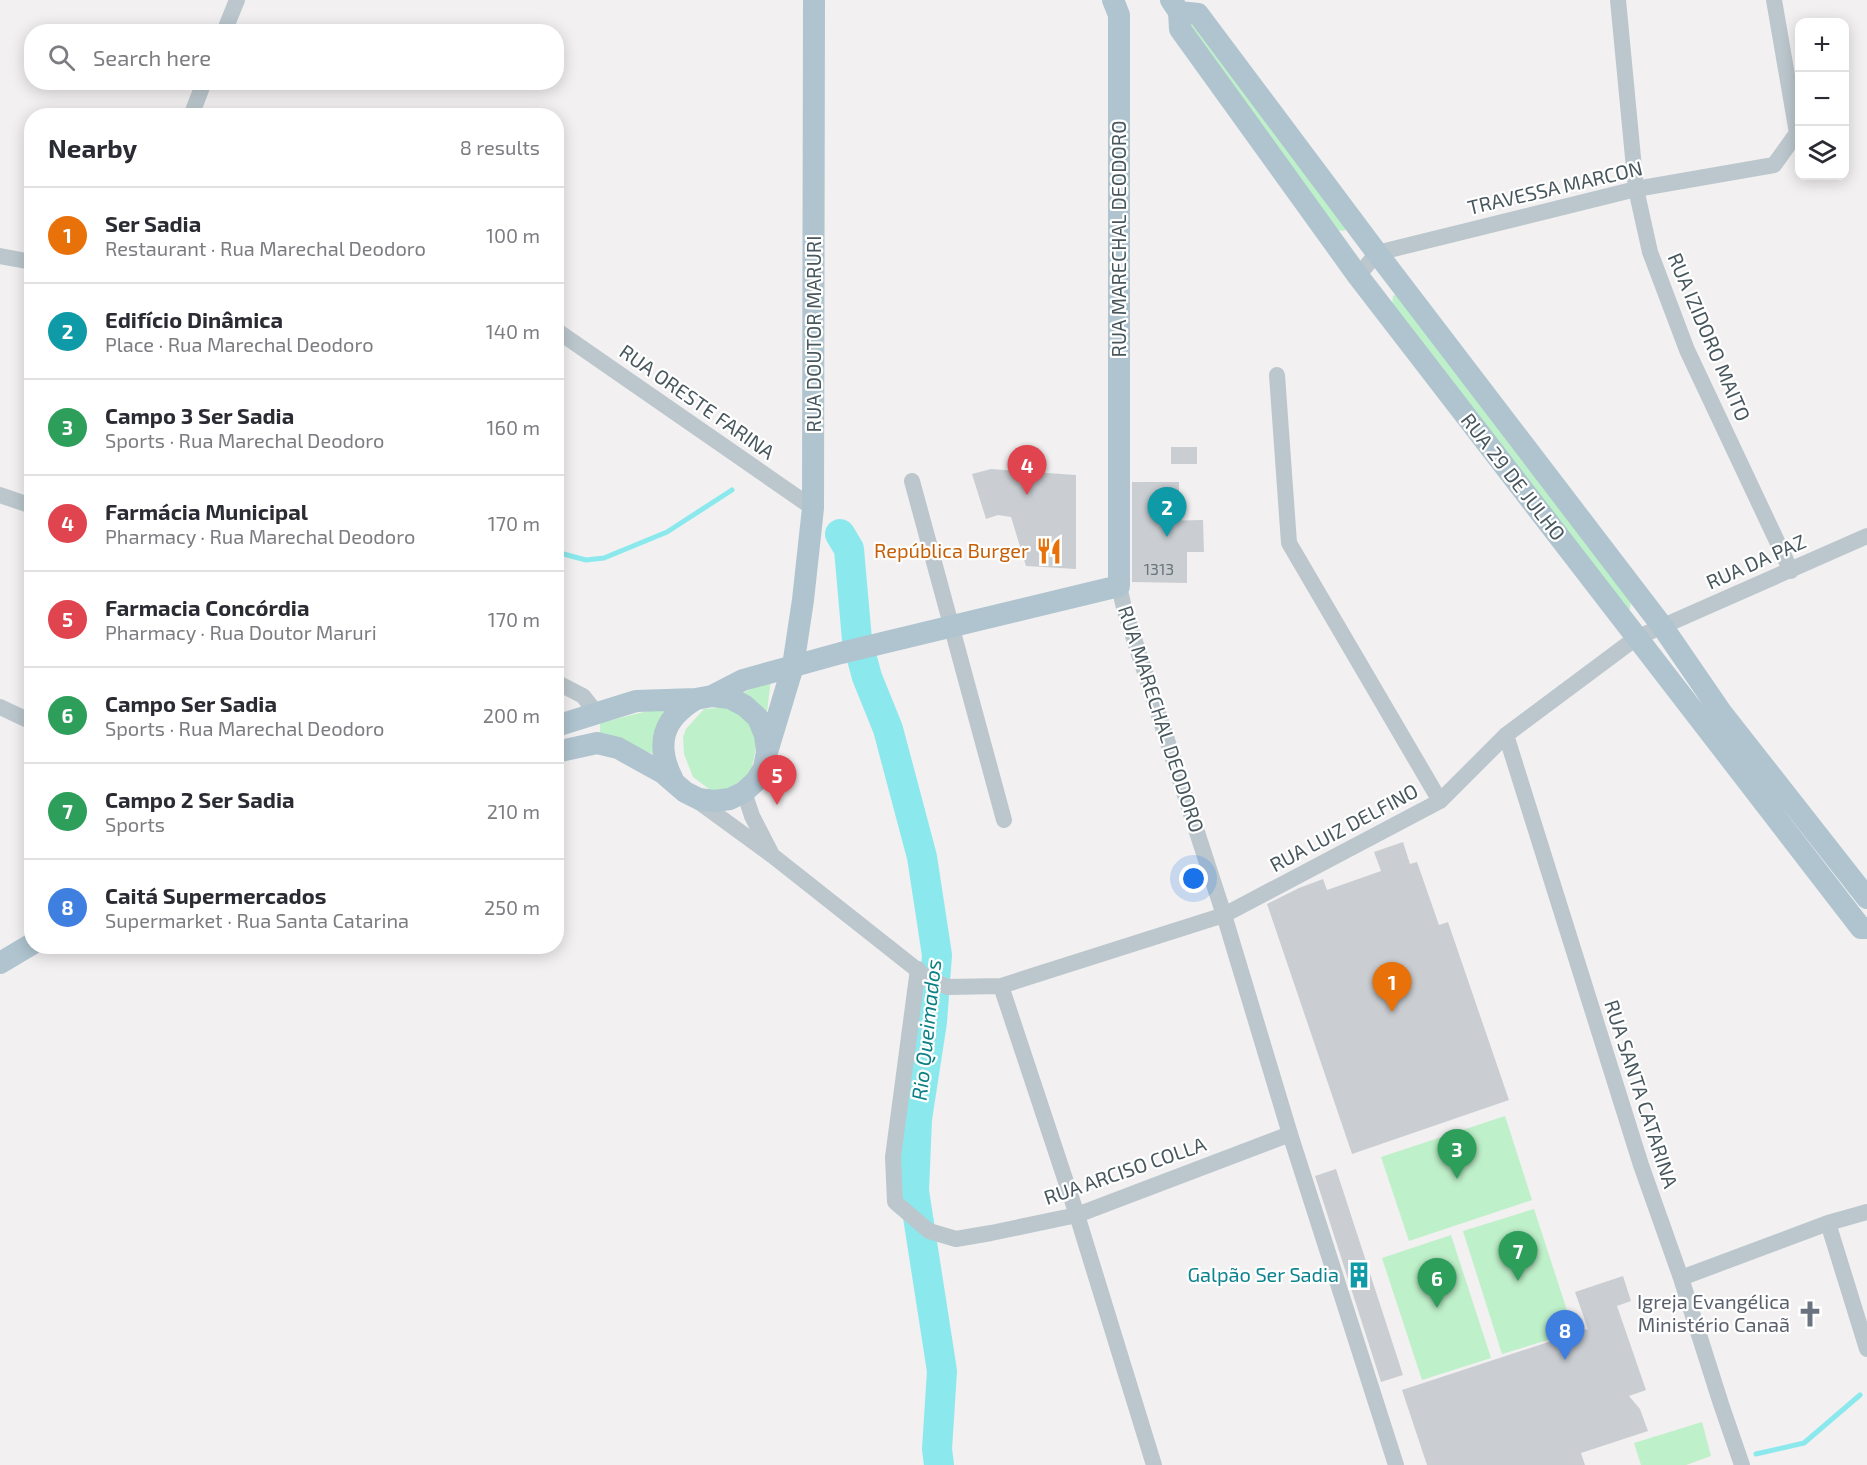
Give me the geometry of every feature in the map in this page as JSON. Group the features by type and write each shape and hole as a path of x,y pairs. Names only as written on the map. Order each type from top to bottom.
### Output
{"main road":[{"name":"RUA DOUTOR MARURI","path":"767,752 793,666 813,508 814,0"},
{"name":"RUA MARECHAL DEODORO","path":"1119,586 1121,5"},
{"name":"RUA 29 DE JULHO","path":"1175,6 1198,14 1662,626 1721,712 1867,898"},
{"name":"RUA 29 DE JULHO","path":"1175,6 1180,29 1358,276 1861,927 1867,928"},
{"path":"679,786 665,766 662,750 664,734 676,713 682,708 743,680 841,652 1119,586"},
{"path":"564,724 598,715 636,701 730,698 745,706 758,718 765,735 767,752 760,775 744,792 730,799 714,801 699,799 618,748 597,743 564,750"},
{"path":"597,743 598,715"},
{"path":"0,963 24,949"}],"street":[{"path":"227,24 237,0"},
{"name":"RUA IZIDORO MAITO","path":"1618,0 1636,189 1650,252 1687,350 1791,571"},
{"name":"TRAVESSA MARCON","path":"1377,253 1636,189 1774,165 1797,133 1774,0"},
{"path":"195,108 201,90"},
{"path":"1358,276 1377,253"},
{"path":"0,256 24,260"},
{"name":"RUA ORESTE FARINA","path":"564,336 813,508"},
{"path":"1277,375 1289,543 1440,801"},
{"path":"912,481 1004,820"},
{"path":"0,495 24,503"},
{"name":"RUA DA PAZ","path":"1662,626 1867,536"},
{"name":"RUA MARECHAL DEODORO","path":"1119,586 1124,608 1224,915 1290,1134 1396,1465"},
{"name":"RUA LUIZ DELFINO","path":"918,969 930,980 948,987 1001,986 1224,915 1440,801 1506,735 1636,638 1662,626"},
{"path":"564,686 583,696 598,715"},
{"path":"0,707 24,718"},
{"name":"RUA SANTA CATARINA","path":"1506,735 1641,1165 1681,1278 1742,1465"},
{"path":"679,786 918,969"},
{"path":"744,792 752,816 773,856"},
{"name":"RUA ARCISO COLLA","path":"918,969 892,1157 895,1202 929,1231 956,1239 1077,1215 1290,1134"},
{"path":"1001,986 1077,1215 1154,1465"},
{"path":"1681,1278 1828,1223 1867,1212"},
{"path":"1828,1223 1867,1349"}],"green space":[{"path":"1188,24 1199,25 1345,222 1345,231 1334,230"},
{"path":"1393,295 1404,297 1631,599 1630,609 1620,608 1392,307"},
{"path":"771,679 766,720 754,700 739,695"},
{"path":"730,707 746,719 752,727 755,752 749,776 717,795 693,777 684,754 683,737 686,729 704,709"},
{"path":"660,708 666,712 653,754 600,733 600,723"},
{"path":"1505,1116 1532,1200 1409,1241 1381,1157"},
{"path":"1534,1209 1574,1332 1502,1354 1463,1231"},
{"path":"1451,1235 1491,1358 1422,1380 1382,1258"},
{"path":"1702,1422 1711,1456 1686,1465 1641,1465 1634,1443"}],"building":[{"path":"1171,447 1197,447 1197,464 1171,464"},
{"path":"991,469 1076,475 1076,569 1026,566 1011,517 998,515 986,519 972,474"},
{"path":"1132,482 1179,482 1179,495 1159,495 1159,521 1203,520 1204,552 1187,552 1187,583 1132,582"},
{"path":"1403,842 1410,864 1417,862 1439,925 1448,922 1509,1100 1352,1154 1267,904 1323,879 1327,890 1381,871 1374,852"},
{"name":"Galpão Ser Sadia","path":"1336,1169 1403,1375 1381,1382 1315,1176"},
{"path":"1623,1276 1631,1301 1617,1306 1646,1390 1629,1396 1640,1409 1648,1431 1581,1453 1585,1465 1427,1465 1402,1390 1588,1329 1575,1292"}],"waterway":[{"path":"564,554 586,560 604,558 667,532 732,490"},
{"name":"Rio Queimados","path":"840,534 849,549 857,640 867,677 888,729 922,857 937,955 932,1022 917,1119 914,1191 942,1371 937,1449 939,1465"},
{"path":"1756,1454 1804,1443 1860,1395"}],"place":[{"name":"Farmácia Municipal","path":"1027,495"},
{"name":"Edifício Dinâmica","path":"1167,537"},
{"name":"República Burger","path":"1049,551"},
{"name":"Farmacia Concórdia","path":"777,805"},
{"name":"Ser Sadia","path":"1392,1012"},
{"name":"Campo 3 Ser Sadia","path":"1457,1179"},
{"name":"Galpão Ser Sadia","path":"1359,1275"},
{"name":"Campo 2 Ser Sadia","path":"1518,1281"},
{"name":"Campo Ser Sadia","path":"1437,1308"},
{"name":"Igreja Evangélica Ministério Canaã","path":"1810,1314"},
{"name":"Caitá Supermercados","path":"1565,1360"}]}
